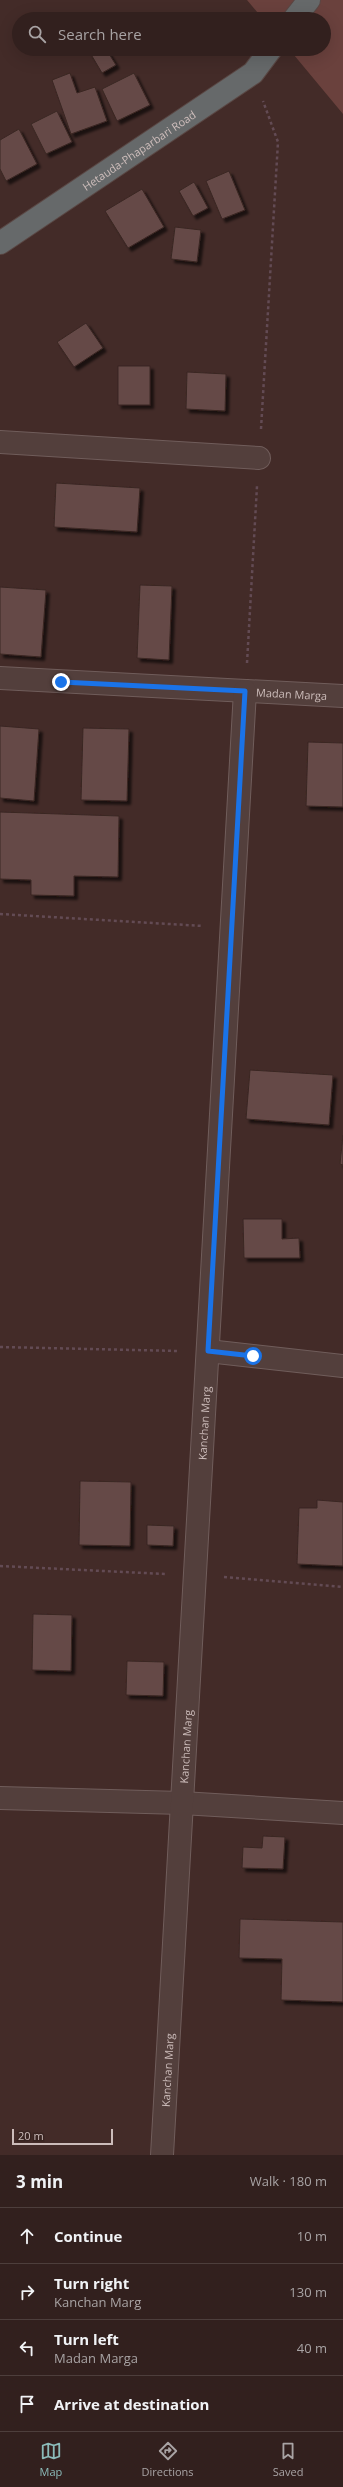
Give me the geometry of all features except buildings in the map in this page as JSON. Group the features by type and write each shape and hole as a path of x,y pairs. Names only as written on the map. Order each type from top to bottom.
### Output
{"highway":[{"path":"300,12 309,0"},
{"name":"Hetauda-Phaparbari Road","path":"0,243 253,73 266,56"}],"street":[{"path":"0,442 259,458"},
{"name":"Madan Marga","path":"0,678 343,696"},
{"name":"Kanchan Marg","path":"162,2155 245,691"},
{"path":"208,1351 343,1366"},
{"path":"0,1798 182,1802 343,1813"}],"path":[{"path":"245,691 278,142 253,73"},
{"path":"0,914 232,927"},
{"path":"0,1347 208,1351"}],"shaded area":[{"path":"247,0 343,0 343,114 295,56 331,56 331,12 257,12"}],"route":[{"path":"61,682 245,691 208,1351 253,1356"}]}
